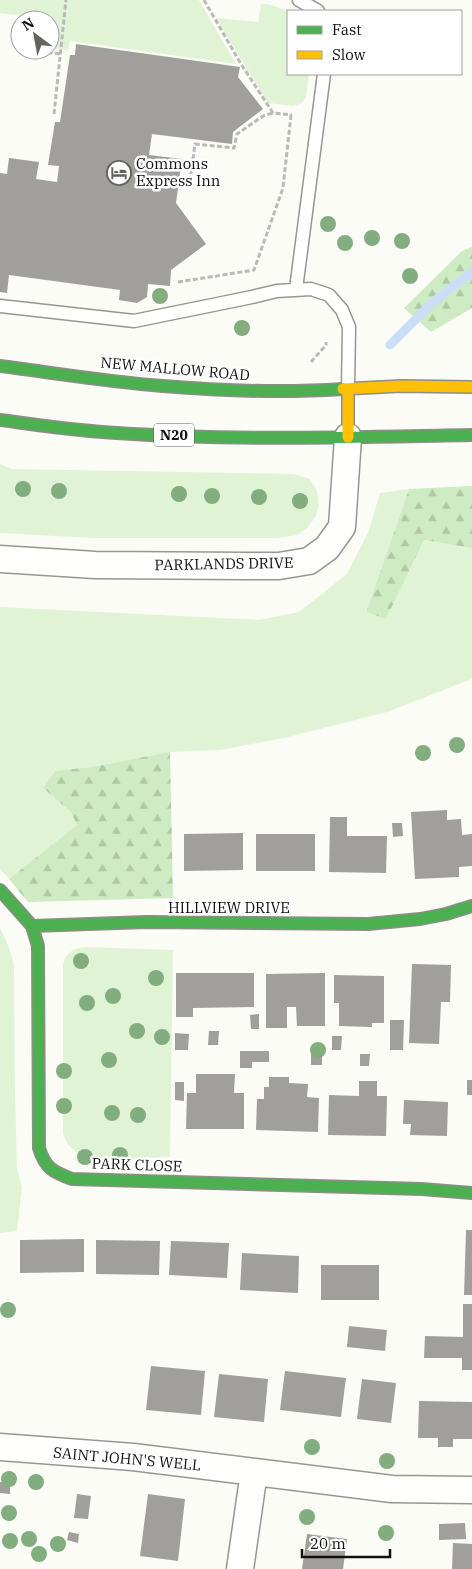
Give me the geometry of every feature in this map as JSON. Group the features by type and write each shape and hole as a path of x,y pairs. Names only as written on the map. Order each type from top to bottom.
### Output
{"main road":[{"name":"NEW MALLOW ROAD","path":"0,366 161,386 234,391 296,392 401,386 472,387"},
{"path":"348,389 348,437"},
{"name":"N20","path":"0,420 130,434 348,437 472,435"},
{"path":"0,890 32,926"},
{"name":"HILLVIEW DRIVE","path":"32,926 103,923 380,924 431,918 472,906"},
{"name":"PARK CLOSE","path":"32,926 38,946 39,1148 43,1162 52,1171 72,1179 421,1189 472,1193"}],"street":[{"name":"PARKLANDS DRIVE","path":"0,559 95,565 279,566 309,562 327,548 342,527 348,437"},
{"name":"SAINT JOHN'S WELL","path":"0,1447 133,1457 392,1489 472,1490"},
{"path":"240,1569 254,1472"}],"lane":[{"path":"299,0 316,10"},
{"path":"296,289 324,75"},
{"path":"0,306 134,321 277,291 311,289 329,295 342,310 349,327 348,389"}],"path":[{"path":"60,54 66,0"},
{"path":"204,0 241,64 273,112"},
{"path":"54,114 59,60"},
{"path":"191,174 195,144 234,148 237,134 263,116 273,112 318,118"},
{"path":"178,282 254,270 283,188 292,115"},
{"path":"326,338 326,345 311,362 348,361"}],"green space":[{"path":"0,0 199,0 236,64 70,41 68,50 60,49 60,10 10,10 10,14 0,13"},
{"path":"261,4 268,4 287,10 287,75 309,75 306,97 302,103 293,106 268,103 216,18 258,22"},
{"path":"472,247 472,308 431,332 404,308 462,251"},
{"path":"0,464 12,469 294,474 310,479 317,491 319,505 316,516 308,527 298,535 277,538 92,538 0,533"},
{"path":"472,486 472,548 424,540 386,619 366,612 409,489"},
{"path":"409,489 366,611 386,619 424,540 472,548 472,679 387,712 284,738 221,750 170,752 91,767 55,771 43,788 71,812 77,825 9,879 0,869 0,607 259,620 299,612 347,574 368,533 380,493"},
{"path":"170,752 173,898 175,898 28,902 9,879 77,825 71,812 43,788 55,771 91,767"},
{"path":"0,928 14,963 17,1168 22,1188 17,1231 0,1233"},
{"path":"85,947 173,950 170,1157 89,1161 68,1145 63,1134 63,964 71,952"}],"building":[{"name":"Commons Express Inn","path":"76,44 240,67 238,77 263,109 233,132 232,144 152,134 149,155 182,159 176,203 206,244 171,270 170,286 148,284 147,297 137,303 119,300 120,290 9,275 7,293 0,292 0,173 7,174 9,158 39,162 36,179 57,182 59,166 48,165 55,122 60,122 70,55 75,55"},
{"path":"447,810 447,820 461,819 462,835 472,834 472,866 459,867 459,877 415,879 411,812"},
{"path":"330,817 347,817 347,836 387,836 386,873 329,872"},
{"path":"392,823 402,823 403,836 393,837"},
{"path":"243,833 243,870 184,871 184,834"},
{"path":"256,834 315,834 315,871 256,871"},
{"path":"412,964 451,965 450,1002 441,1002 439,1044 409,1043"},
{"path":"176,973 254,973 254,1007 193,1008 193,1017 176,1017"},
{"path":"325,973 325,1026 297,1026 296,1007 287,1007 287,1028 266,1028 266,974"},
{"path":"334,975 384,976 384,1023 372,1023 372,1027 339,1026 339,1003 334,1003"},
{"path":"259,1014 259,1029 251,1029 250,1015"},
{"path":"390,1020 404,1020 403,1050 390,1050"},
{"path":"209,1031 219,1031 218,1045 208,1045"},
{"path":"175,1033 189,1034 188,1050 175,1050"},
{"path":"332,1036 342,1036 341,1050 332,1050"},
{"path":"240,1051 269,1051 269,1062 252,1062 252,1068 240,1068"},
{"path":"311,1054 322,1054 322,1065 311,1065"},
{"path":"360,1054 370,1054 369,1066 360,1066"},
{"path":"196,1074 235,1074 234,1093 244,1093 244,1129 186,1129 187,1093 196,1093"},
{"path":"269,1077 289,1077 289,1083 308,1084 307,1097 319,1098 318,1132 256,1130 257,1099 264,1099 264,1087 269,1087"},
{"path":"467,1080 472,1080 472,1095 467,1095"},
{"path":"359,1081 377,1081 377,1096 387,1096 386,1136 328,1135 329,1095 359,1096"},
{"path":"175,1082 184,1082 184,1101 175,1100"},
{"path":"404,1100 448,1102 447,1136 410,1135 411,1124 403,1124"},
{"path":"466,1230 472,1230 472,1295 464,1295"},
{"path":"84,1239 84,1272 20,1273 20,1240"},
{"path":"96,1240 160,1241 159,1275 96,1274"},
{"path":"171,1241 229,1243 227,1278 169,1275"},
{"path":"242,1253 299,1256 298,1293 240,1290"},
{"path":"321,1265 379,1265 379,1300 321,1300"},
{"path":"463,1304 472,1304 472,1370 462,1370 462,1358 424,1358 425,1336 463,1337"},
{"path":"349,1326 387,1330 385,1351 347,1347"},
{"path":"151,1366 205,1371 201,1415 146,1410"},
{"path":"285,1371 346,1378 341,1417 280,1410"},
{"path":"219,1374 268,1379 264,1422 214,1417"},
{"path":"362,1379 396,1383 391,1423 357,1419"},
{"path":"419,1401 472,1402 472,1439 453,1439 453,1447 438,1447 438,1438 418,1438"},
{"path":"0,1482 10,1483 10,1494 0,1493"},
{"path":"77,1494 91,1496 88,1519 74,1518"},
{"path":"148,1494 185,1499 178,1561 140,1556"},
{"path":"465,1523 466,1539 439,1540 439,1524"},
{"path":"69,1532 79,1534 78,1543 67,1540"},
{"path":"307,1534 347,1539 343,1569 302,1569"},
{"path":"453,1543 472,1544 472,1569 452,1569"}],"waterway":[{"path":"390,345 432,303 472,272"}],"traffic: fast":[{"path":"0,366 185,388 276,391 343,389"},
{"path":"0,420 102,432 206,437 294,438 472,435"},
{"path":"0,890 32,926 147,922 368,924 420,919 472,906"},
{"path":"32,926 38,946 39,1148 47,1165 55,1171 72,1179 421,1189 472,1193"}],"traffic: slow":[{"path":"343,389 401,386 472,387"},
{"path":"348,389 348,437"}],"place":[{"name":"Commons Express Inn","path":"119,173"}]}
